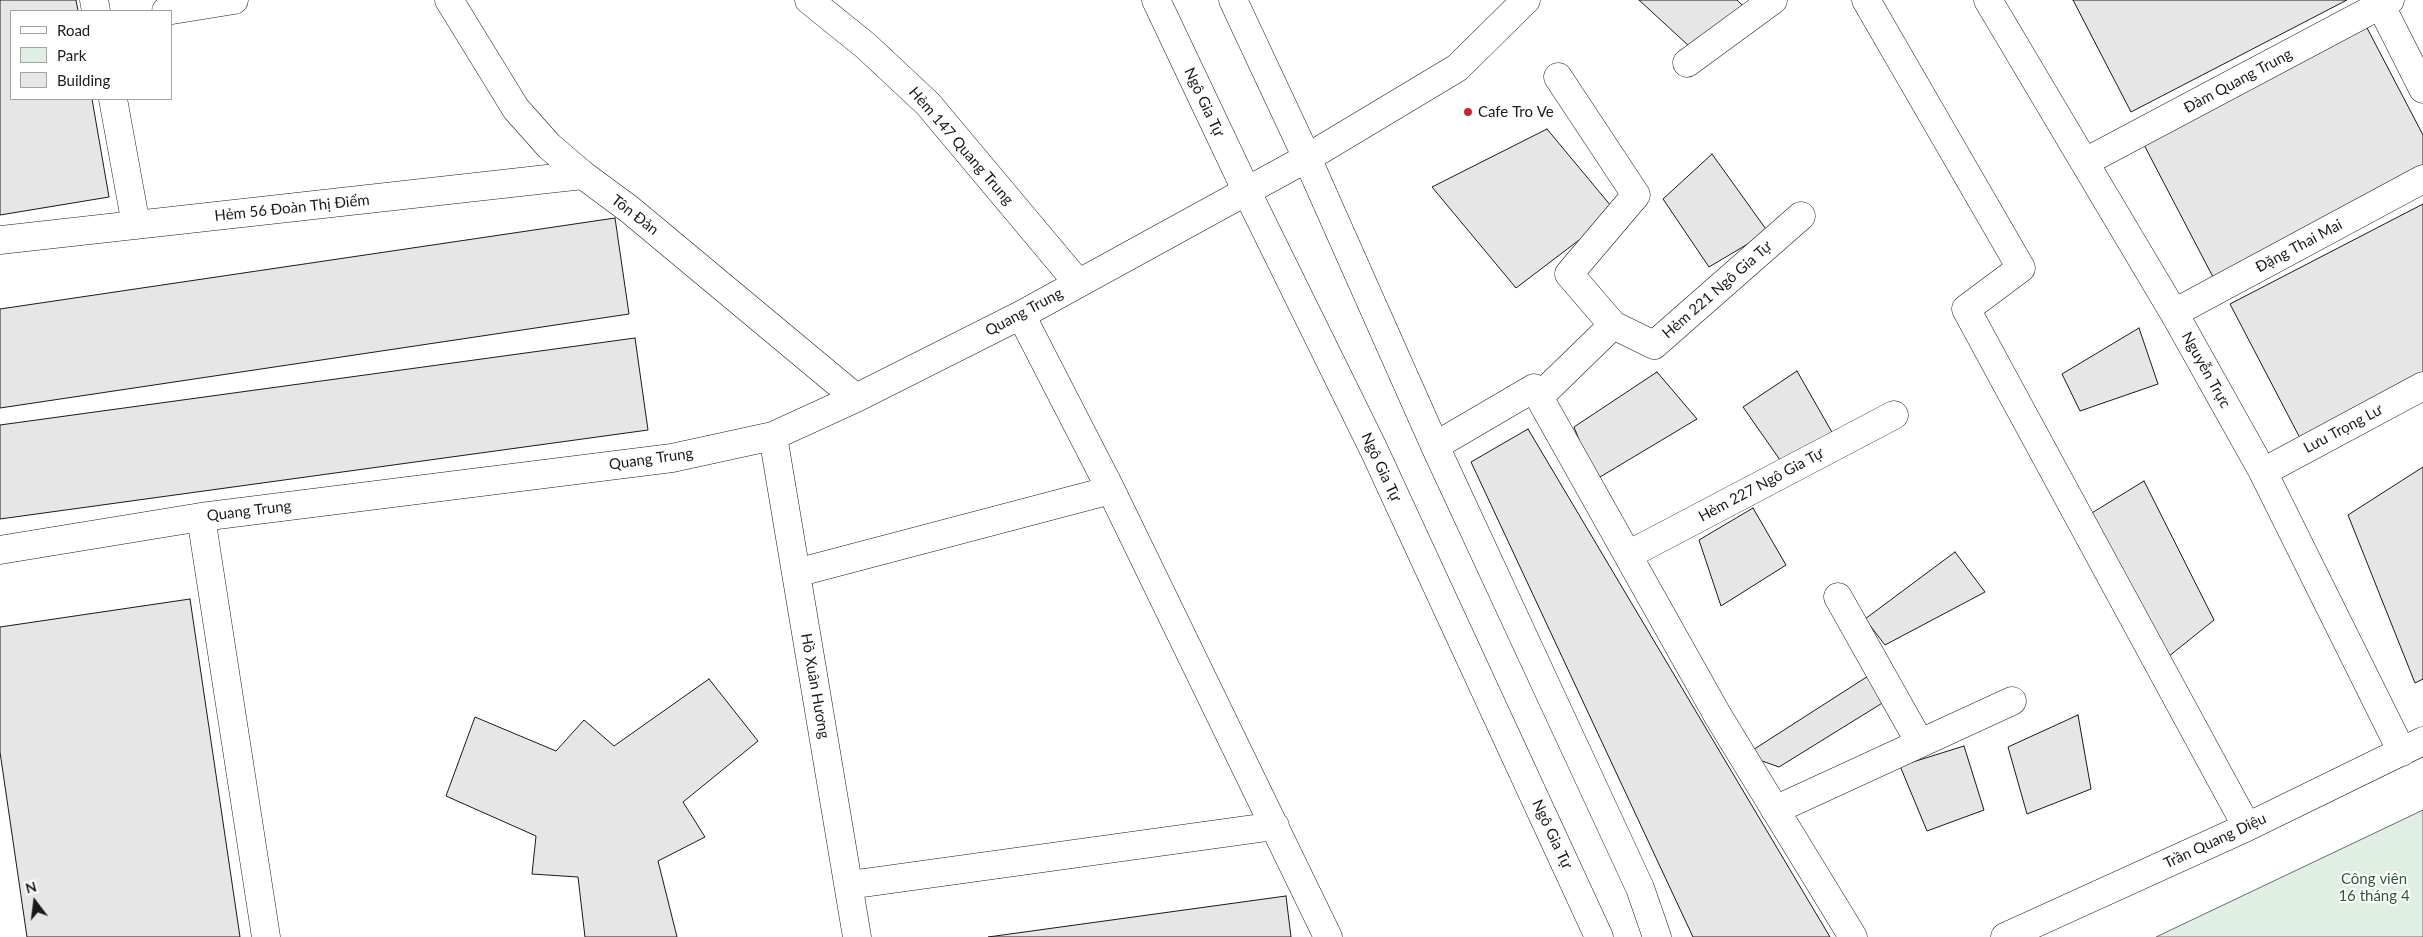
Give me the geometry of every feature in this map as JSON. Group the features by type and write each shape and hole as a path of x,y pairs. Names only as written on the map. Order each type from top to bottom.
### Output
{"street":[{"path":"172,10 234,0"},
{"name":"Tôn Đản","path":"449,0 516,109 549,146 583,175 629,209 856,398"},
{"name":"Hẻm 147 Quang Trung","path":"810,0 866,46 928,104 1078,283"},
{"name":"Ngô Gia Tự","path":"1156,0 1247,192 1374,450 1599,937"},
{"path":"1233,0 1307,158 1435,446 1640,888 1658,937"},
{"name":"Quang Trung","path":"0,550 201,517 672,458 773,436 856,398 1021,315 1307,158 1457,68 1526,0"},
{"path":"1687,63 1773,0"},
{"path":"1866,0 2021,268 1966,308 2247,827"},
{"name":"Nguyễn Trực","path":"1988,0 2174,314 2263,472 2412,747"},
{"path":"2383,2 2423,89"},
{"name":"Đàm Quang Trung","path":"2085,162 2383,2"},
{"path":"1539,397 1613,325 1569,274 1636,195 1558,77"},
{"path":"112,100 136,225"},
{"name":"Hẻm 56 Đoàn Thị Điểm","path":"0,240 583,175"},
{"name":"Đặng Thai Mai","path":"2174,314 2423,179"},
{"name":"Hẻm 221 Ngô Gia Tự","path":"1613,325 1654,345 1801,216"},
{"path":"1021,315 1111,490 1276,826 1328,937"},
{"name":"Lưu Trọng Lư","path":"2263,472 2423,386"},
{"path":"1435,446 1534,388 1718,716 1853,937"},
{"name":"Hẻm 227 Ngô Gia Tự","path":"1628,556 1894,414"},
{"name":"Hồ Xuân Hương","path":"773,436 857,937"},
{"path":"796,573 1111,490"},
{"path":"201,517 266,937"},
{"path":"1838,597 1920,744"},
{"path":"1775,810 2012,701"},
{"name":"Trần Quang Diệu","path":"2005,937 2247,827 2412,747"},
{"path":"849,885 1276,826"}],"green space":[{"name":"Công viên 16 tháng 4","path":"2423,810 2423,937 2156,937"}],"building":[{"path":"0,0 76,0 78,10 10,10 10,100 92,100 109,197 0,215"},
{"path":"1639,0 1737,0 1743,6 1702,58"},
{"path":"2073,0 2347,0 2131,112"},
{"path":"2366,26 2423,135 2423,169 2213,277 2142,141"},
{"path":"1547,129 1616,212 1516,288 1432,187"},
{"path":"1712,154 1768,232 1709,267 1663,199"},
{"path":"2423,204 2423,377 2301,440 2230,304"},
{"path":"615,218 629,314 0,408 0,309"},
{"path":"2139,328 2158,384 2080,411 2062,374"},
{"path":"635,338 648,430 0,519 0,425"},
{"path":"1797,371 1845,455 1787,470 1743,407"},
{"path":"1657,372 1697,419 1595,480 1574,427"},
{"path":"1528,429 1830,937 1693,937 1471,462"},
{"path":"2423,467 2423,679 2415,683 2348,515"},
{"path":"2144,481 2214,620 2163,661 2082,519"},
{"path":"1753,508 1786,565 1721,606 1699,540"},
{"path":"1955,552 1985,592 1885,645 1865,619"},
{"path":"190,599 240,937 27,937 0,752 0,627"},
{"path":"1876,671 1884,702 1779,767 1745,755"},
{"path":"709,679 758,741 683,802 705,837 658,861 677,937 585,937 578,877 532,874 536,836 446,796 475,717 556,751 584,720 614,746"},
{"path":"2078,715 2091,789 2027,814 2008,747"},
{"path":"1964,746 1984,810 1927,831 1900,766"},
{"path":"1286,896 1291,937 988,937"}],"place":[{"name":"Cafe Tro Ve","path":"1468,112"}]}
